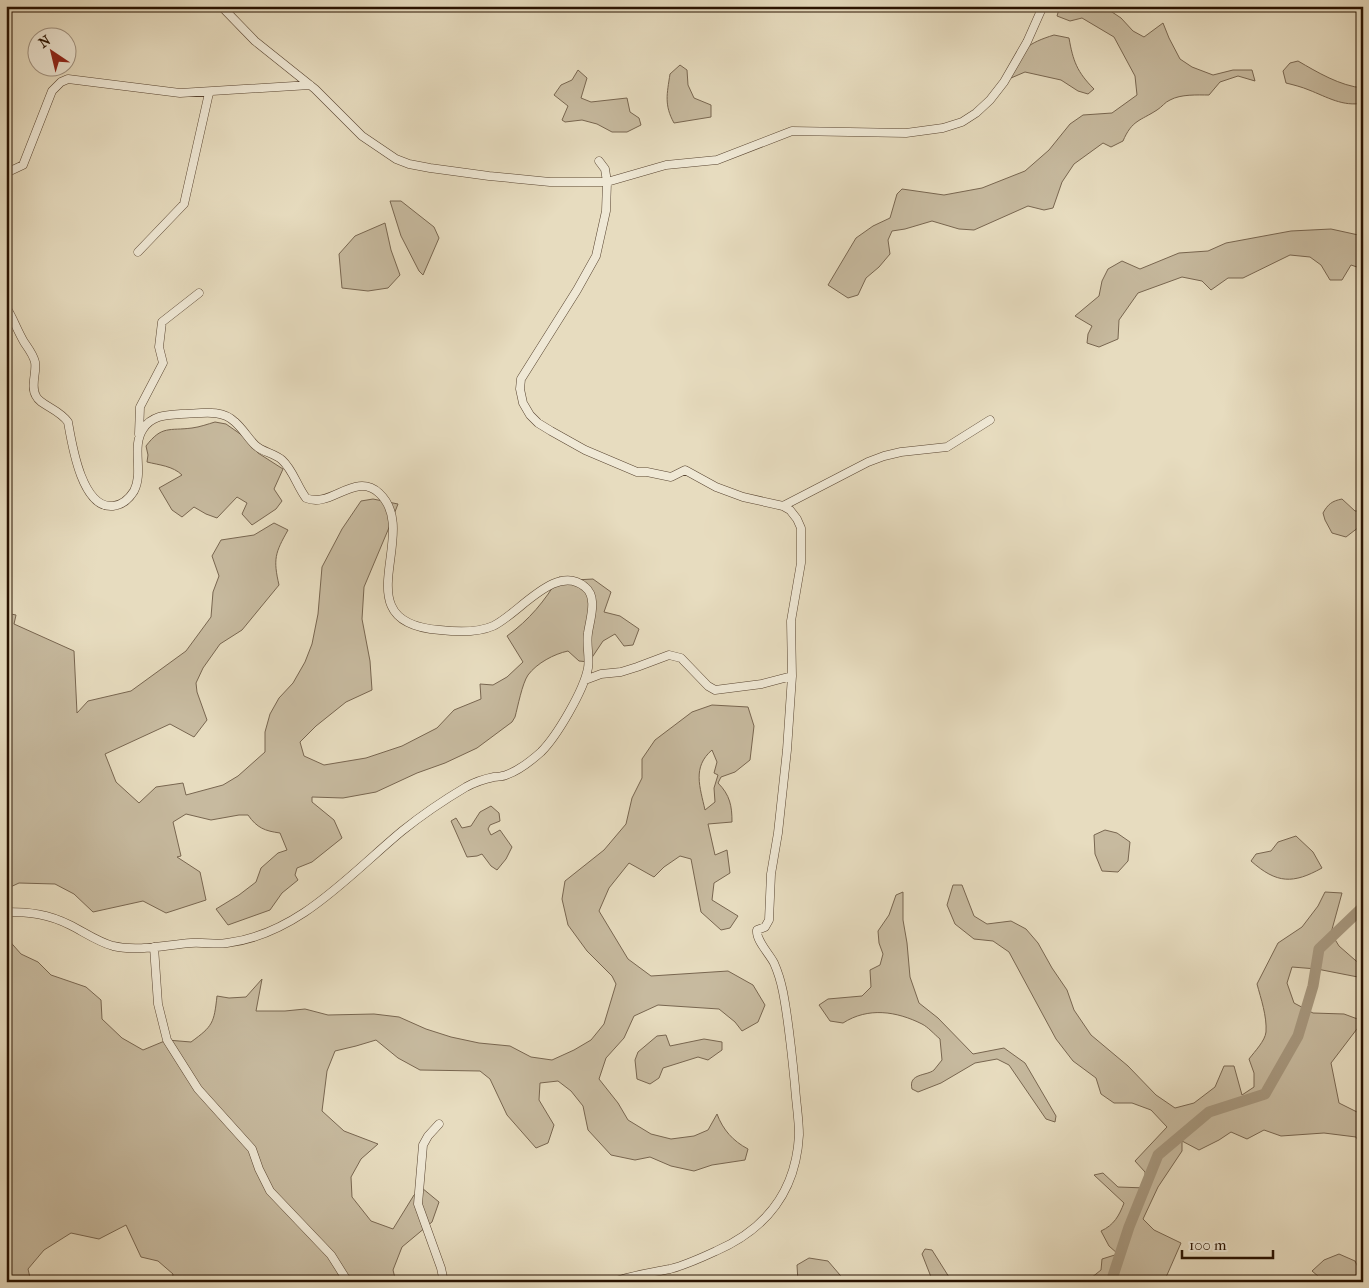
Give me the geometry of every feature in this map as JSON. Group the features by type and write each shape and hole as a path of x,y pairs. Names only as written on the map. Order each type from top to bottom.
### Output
{"street":[{"path":"221,6 255,41 310,85 362,136 396,159 409,164 489,176 550,182 607,182 666,164 717,160 792,131 906,132 943,128 962,122 976,113 990,100 1004,82 1043,6"},
{"path":"6,173 23,165 52,91 61,82 75,79 173,92 209,92 310,85"},
{"path":"138,252 184,204 209,92"},
{"path":"599,161 605,169 607,182 606,210 596,256 521,379 520,389 523,403 534,419 551,431 585,450 637,472 671,477 685,470 716,486 743,496 783,506 790,510 798,519 802,540 801,563 791,621 792,676 787,750 778,833 771,874 770,920 766,927 757,930 758,938 774,964 780,979 793,1062 799,1135 790,1181 774,1209 761,1223 733,1243 681,1266 614,1282"},
{"path":"6,307 35,363 35,396 38,400 63,415 68,422 84,484 95,500 109,506 116,506 125,502 130,497 138,480 140,407 163,363 159,347 162,322 199,293"},
{"path":"6,912 37,913 66,923 115,946 154,947 194,943 226,944 269,932 310,909 356,872 403,830 440,804 477,782 506,776 539,753 550,743 558,730 584,680 589,664 586,645 592,600 587,588 579,583 561,581 548,585 511,615 495,625 484,629 457,632 434,630 410,624 400,617 389,600 387,586 392,546 392,518 385,500 373,489 353,486 319,501 312,501 306,498 281,459 258,447 235,422 219,413 163,415 145,426 138,441"},
{"path":"783,506 868,462 884,456 901,452 947,447 990,420"},
{"path":"584,680 601,674 629,669 669,655 681,658 714,690 762,684 792,676"},
{"path":"589,664 601,674"},
{"path":"154,947 158,1004 167,1040 198,1089 252,1149 270,1191 337,1262 348,1282"},
{"path":"439,1124 428,1136 424,1145 418,1204 441,1268 444,1282"}],"shaded area":[{"path":"1060,6 1103,6 1121,18 1133,31 1144,37 1163,23 1180,59 1192,67 1213,75 1233,70 1252,70 1255,81 1238,76 1220,82 1209,95 1184,96 1168,101 1159,109 1133,125 1123,141 1111,147 1103,143 1074,164 1062,182 1053,208 1044,210 1028,206 974,230 959,229 932,221 892,231 888,240 890,254 866,278 858,295 848,298 828,285 856,238 873,226 890,218 897,194 902,189 944,195 982,188 1025,171 1049,150 1070,124 1083,115 1112,113 1137,95 1135,76 1114,37 1082,18 1070,21 1057,16"},
{"path":"1054,35 1069,38 1077,66 1083,77 1094,89 1088,94 1078,91 1061,80 1025,72 1011,78 1007,73 1016,58 1026,48 1031,44"},
{"path":"1298,61 1337,81 1363,88 1363,103 1349,104 1286,83 1283,71 1290,63"},
{"path":"680,65 687,70 688,85 694,98 711,105 711,117 674,123 669,111 667,94 670,74"},
{"path":"578,70 587,78 581,98 591,102 627,98 630,112 639,118 641,125 627,132 612,132 597,124 582,120 565,122 562,120 568,106 554,95 561,85 572,80"},
{"path":"390,201 401,201 434,227 439,238 423,275 419,271 401,236"},
{"path":"385,223 391,250 400,275 388,288 368,291 342,288 339,254 355,236"},
{"path":"1331,229 1363,236 1363,269 1351,265 1342,280 1330,280 1321,265 1310,257 1290,255 1243,278 1228,278 1211,290 1202,281 1182,277 1138,293 1119,320 1118,339 1099,347 1087,343 1088,334 1092,326 1075,316 1099,296 1102,281 1108,269 1122,261 1140,269 1179,253 1208,251 1226,243 1291,231"},
{"path":"215,422 226,424 246,438 258,453 283,469 274,489 282,501 276,509 252,525 242,514 247,503 237,497 217,518 194,507 182,517 172,510 159,488 182,475 170,468 147,462 146,446 162,432 172,429 195,428"},
{"path":"373,499 398,504 364,587 362,619 370,661 372,690 346,702 316,726 300,742 304,756 324,765 366,758 402,746 437,728 454,710 481,699 480,684 493,685 507,677 523,662 507,636 536,610 559,577 575,580 593,579 611,592 604,612 620,616 639,629 633,645 624,646 615,634 603,641 589,662 579,661 568,651 557,654 541,663 526,679 512,722 477,748 376,792 343,798 312,797 312,802 334,820 342,838 312,862 297,868 295,875 298,880 282,893 270,910 228,925 216,909 256,882 261,868 278,853 287,850 280,833 262,828 248,815 211,820 186,814 173,822 181,856 177,857 200,872 206,900 166,913 143,901 93,912 74,894 55,884 19,883 6,889 6,613 16,615 14,624 74,651 77,713 88,701 131,691 186,651 211,617 213,592 219,576 212,556 221,540 254,535 274,523 288,530 276,556 279,585 242,630 220,644 203,668 196,683 197,692 207,720 194,737 170,724 105,754 116,782 139,803 156,787 183,783 186,795 223,785 238,776 265,752 265,732 270,714 279,698 293,683 305,662 312,644 318,614 322,567 342,529 361,501"},
{"path":"1342,499 1355,511 1363,511 1363,527 1359,527 1346,537 1332,533 1323,513 1331,503"},
{"path":"712,705 748,707 754,726 750,760 735,772 721,777 718,783 730,801 732,822 708,824 715,855 727,850 730,873 714,883 712,900 738,916 730,928 721,930 701,912 691,859 680,856 654,877 629,863 609,888 599,911 628,959 651,976 728,971 753,985 765,1005 758,1022 742,1031 735,1022 719,1009 658,1005 634,1016 624,1038 606,1058 599,1079 618,1103 628,1120 651,1134 671,1139 694,1136 708,1130 717,1114 729,1134 748,1149 745,1160 712,1165 694,1171 671,1166 650,1157 635,1160 611,1155 588,1130 583,1106 571,1091 558,1081 540,1083 539,1100 554,1125 548,1143 536,1148 507,1115 490,1079 480,1071 420,1070 398,1058 376,1040 335,1051 327,1071 322,1111 344,1131 378,1144 361,1159 351,1177 352,1197 371,1221 393,1229 414,1195 422,1188 439,1202 432,1222 402,1247 393,1270 396,1282 172,1282 173,1274 158,1261 141,1257 126,1225 99,1239 71,1233 44,1250 28,1269 31,1282 6,1282 6,937 21,954 38,962 51,975 86,987 101,1000 102,1019 122,1038 143,1050 167,1040 191,1042 204,1032 211,1023 215,1012 217,996 229,998 246,997 262,979 256,1011 305,1009 328,1015 374,1014 399,1017 426,1029 451,1037 479,1043 510,1046 531,1057 552,1060 591,1040 604,1024 616,984 612,976 587,951 568,925 562,899 565,881 604,850 626,824 632,798 642,778 642,759 655,740 692,712","holes":["712,750 717,762 714,773 718,775 714,788 715,802 705,810 699,778 700,770 702,763"]},
{"path":"491,806 499,813 500,821 490,825 488,829 491,835 500,830 512,847 506,859 497,870 491,866 482,854 467,857 451,821 456,818 462,828 471,826 480,812"},
{"path":"1105,830 1117,833 1130,842 1128,861 1118,872 1102,871 1095,854 1094,835"},
{"path":"1296,836 1313,852 1322,868 1302,877 1285,879 1269,874 1251,861 1256,854 1271,851 1278,842"},
{"path":"953,885 962,885 974,916 987,924 1011,921 1026,929 1038,943 1067,990 1074,1010 1091,1035 1128,1066 1156,1095 1175,1108 1194,1103 1215,1087 1224,1066 1234,1066 1242,1095 1254,1087 1254,1073 1249,1059 1262,1042 1266,1032 1265,1014 1257,984 1278,943 1302,927 1318,906 1325,892 1342,893 1331,933 1339,946 1363,967 1363,978 1317,969 1292,967 1287,983 1294,1003 1313,1013 1344,1014 1363,1021 1331,1063 1339,1103 1357,1112 1363,1112 1363,1149 1356,1137 1324,1133 1281,1136 1264,1130 1247,1139 1231,1132 1199,1150 1182,1141 1182,1151 1158,1187 1143,1219 1154,1230 1181,1243 1162,1282 1063,1282 1080,1278 1091,1278 1101,1270 1102,1259 1118,1254 1109,1246 1101,1231 1116,1220 1124,1203 1094,1175 1103,1173 1118,1187 1146,1188 1145,1172 1135,1161 1167,1127 1151,1110 1132,1103 1114,1103 1101,1094 1096,1078 1073,1061 1056,1039 1009,952 993,941 974,939 955,924 947,905"},
{"path":"903,892 903,920 910,977 919,1003 938,1018 973,1054 1004,1048 1025,1063 1056,1116 1055,1122 1046,1119 1009,1065 997,1059 975,1063 941,1083 918,1092 912,1089 913,1080 934,1070 942,1060 940,1039 929,1029 902,1016 882,1013 862,1015 843,1023 830,1021 819,1005 828,999 862,996 871,987 870,970 880,965 883,954 879,943 878,931 889,915 896,895"},
{"path":"666,1035 670,1046 704,1039 722,1042 722,1050 708,1060 698,1057 663,1068 659,1078 650,1084 637,1079 635,1060 638,1052 657,1036"},
{"path":"925,1249 932,1250 949,1277 956,1282 933,1282 922,1254"},
{"path":"1339,1254 1355,1261 1363,1277 1363,1282 1325,1282 1312,1271 1324,1260"},
{"path":"809,1258 828,1261 846,1282 798,1282 797,1265"}],"waterway":[{"path":"1111,1282 1129,1227 1158,1155 1209,1112 1265,1094 1298,1036 1313,986 1319,949 1363,907"}]}
